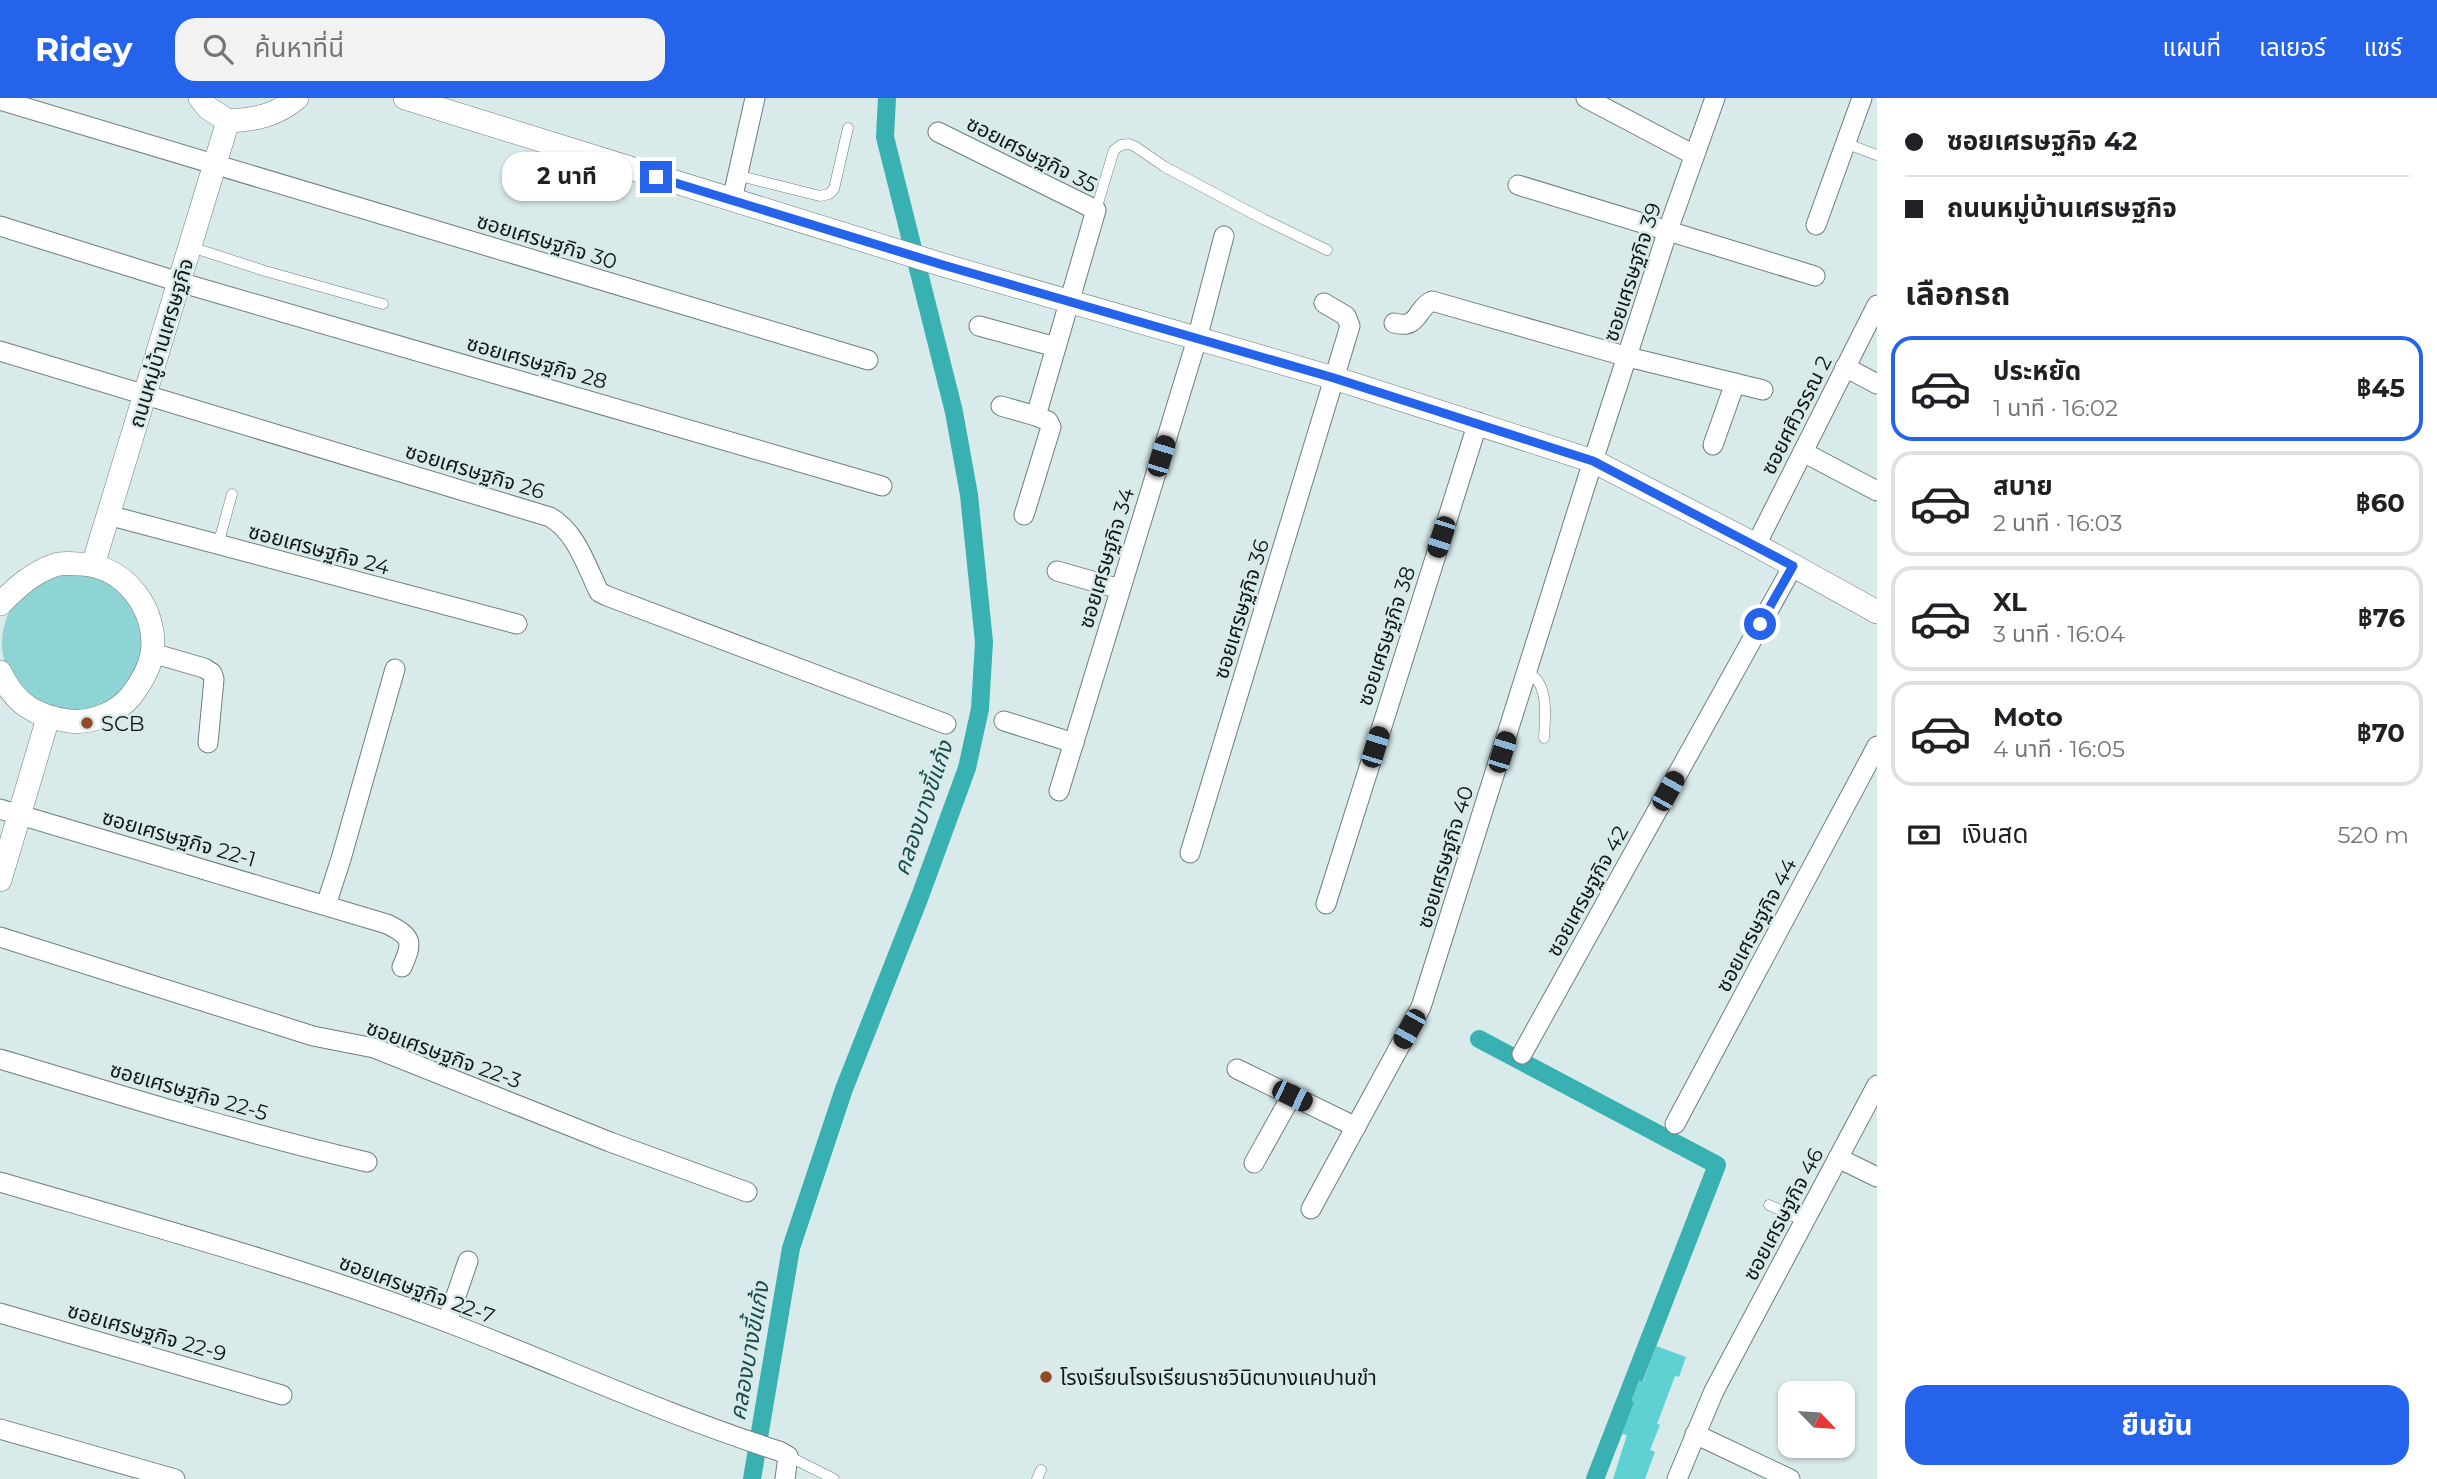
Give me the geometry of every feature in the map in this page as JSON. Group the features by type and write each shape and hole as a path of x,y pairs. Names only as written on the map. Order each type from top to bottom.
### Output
{"street":[{"path":"200,98 208,108 229,121 265,117 285,108 297,98"},
{"path":"405,98 893,250 1334,378 1593,461 1756,545 1877,612"},
{"path":"732,200 755,98"},
{"path":"1586,98 1694,155"},
{"name":"ซอยเศรษฐกิจ 39","path":"1593,461 1668,230 1715,98"},
{"path":"1816,225 1862,98"},
{"name":"ซอยเศรษฐกิจ 30","path":"0,100 868,360"},
{"name":"ถนนหมู่บ้านเศรษฐกิจ","path":"93,565 229,121"},
{"name":"ซอยเศรษฐกิจ 35","path":"938,132 1096,210 1036,416"},
{"path":"1518,185 1815,276"},
{"name":"ซอยเศรษฐกิจ 28","path":"0,226 179,282 882,486"},
{"name":"ซอยเศรษฐกิจ 34","path":"1059,791 1197,339 1224,236"},
{"path":"1394,323 1408,324 1415,320 1426,304 1432,301 1763,390"},
{"name":"ซอยเศรษฐกิจ 36","path":"1190,853 1350,326 1346,316 1324,303"},
{"name":"ซอยศศิวรรณ 2","path":"1756,545 1877,305"},
{"path":"979,326 1056,347"},
{"name":"ซอยเศรษฐกิจ 26","path":"0,352 550,517 563,525 571,535 599,592 946,724"},
{"path":"1845,367 1877,384"},
{"path":"1713,445 1735,383"},
{"path":"1001,406 1048,421 1051,427 1024,515"},
{"name":"ซอยเศรษฐกิจ 38","path":"1325,904 1478,422"},
{"path":"1803,452 1877,491"},
{"name":"ซอยเศรษฐกิจ 40","path":"1311,1209 1421,1007 1593,461"},
{"name":"ซอยเศรษฐกิจ 24","path":"108,515 517,624"},
{"path":"0,604 24,579 58,563 93,565 121,578 140,598 151,624 152,653 144,679 119,709 104,716 77,722 48,718 26,707 7,688 0,672"},
{"name":"ซอยเศรษฐกิจ 42","path":"1522,1054 1793,566"},
{"path":"1057,571 1120,589"},
{"path":"152,653 204,668 212,673 215,680 208,743"},
{"path":"326,905 395,669"},
{"path":"0,880 10,812 48,718"},
{"path":"1004,721 1074,743"},
{"name":"ซอยเศรษฐกิจ 44","path":"1675,1124 1877,746"},
{"name":"ซอยเศรษฐกิจ 22-1","path":"10,812 387,924 404,933 410,947 402,967"},
{"name":"ซอยเศรษฐกิจ 22-3","path":"0,937 313,1036 374,1048 610,1142 747,1192"},
{"name":"ซอยเศรษฐกิจ 22-5","path":"0,1059 152,1105 367,1162"},
{"path":"1237,1069 1356,1127"},
{"name":"ซอยเศรษฐกิจ 46","path":"1677,1479 1695,1434 1729,1364 1877,1085"},
{"path":"1254,1163 1292,1096"},
{"path":"1838,1158 1877,1177"},
{"name":"ซอยเศรษฐกิจ 22-7","path":"0,1182 282,1264 447,1322 604,1387 784,1453"},
{"path":"447,1322 468,1261"},
{"name":"ซอยเศรษฐกิจ 22-9","path":"0,1313 282,1395"},
{"path":"0,1429 175,1479"},
{"path":"1695,1434 1788,1479"},
{"path":"784,1453 785,1479"}],"lane":[{"path":"736,175 820,196 829,194 834,189 848,128"},
{"path":"1845,143 1877,155"},
{"path":"1096,210 1114,150 1129,144 1214,193 1327,250"},
{"path":"190,246 265,271 383,304"},
{"path":"218,545 232,494"},
{"path":"1527,673 1538,682 1544,698 1544,738"},
{"path":"1769,1205 1804,1221"},
{"path":"784,1453 822,1476 834,1479"}],"shaded area":[{"path":"73,572 100,578 123,593 138,616 144,643 138,670 123,693 100,708 73,714 46,708 23,693 8,670 2,643 8,616 23,593 46,578"}],"building":[{"path":"1656,1346 1686,1357 1679,1377 1675,1376 1657,1424 1660,1425 1650,1450 1655,1452 1645,1479 1613,1479 1627,1435 1622,1434 1634,1402 1631,1401 1639,1380 1643,1382"}],"waterway":[{"name":"คลองบางขี้แก้ง","path":"752,1479 791,1248 844,1089 967,768 980,709 984,642 969,495 954,412 885,137 887,98"},
{"path":"1479,1039 1717,1165 1595,1479"}],"place":[{"name":"SCB","path":"87,723"},
{"name":"โรงเรียนโรงเรียนราชวินิตบางแคปานขำ","path":"1046,1377"}],"route":[{"path":"656,177 1069,303 1334,378 1593,461 1793,566 1760,624"}]}
